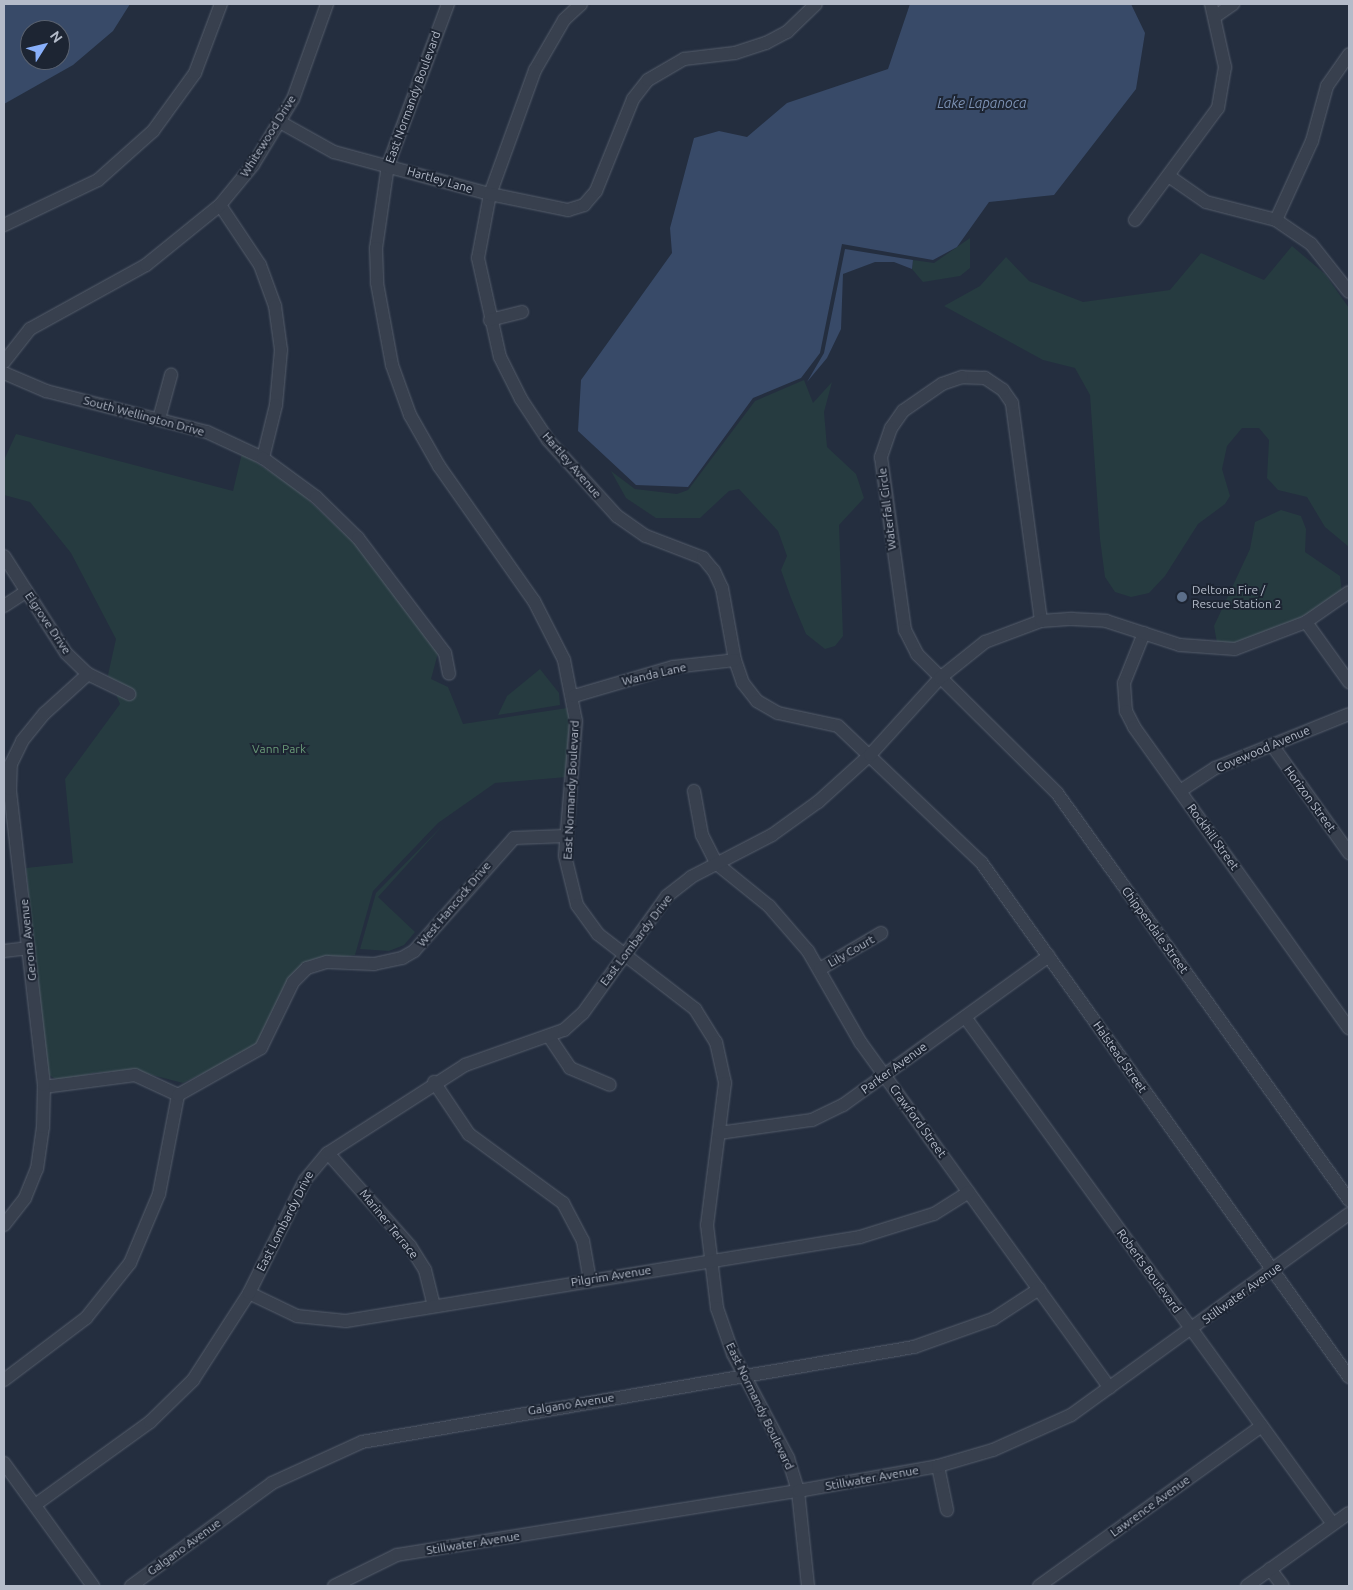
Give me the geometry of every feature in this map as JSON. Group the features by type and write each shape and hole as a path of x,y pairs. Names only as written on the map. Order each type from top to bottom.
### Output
{"street":[{"path":"4,225 98,180 153,131 195,72 221,4"},
{"name":"Whitewood Drive","path":"4,362 30,329 146,265 220,205 280,122 308,63 327,4"},
{"name":"East Normandy Boulevard","path":"448,4 388,165 376,248 377,283 392,365 410,415 438,466 554,633 574,696 575,748 564,856 577,905 598,934 694,1009 716,1042 725,1083 707,1225 717,1308 744,1377 788,1458 798,1491 808,1586"},
{"name":"Hartley Avenue","path":"581,4 564,20 535,70 490,194 478,258 490,320 500,357 521,399 555,447 617,516 646,536 703,558 714,571 722,588 735,660 743,683 757,701 778,713 838,726 870,755"},
{"name":"Hartley Lane","path":"280,122 334,152 490,194 568,210 584,205 596,191 633,99 648,80 684,59 735,53 766,43 787,32 816,4"},
{"path":"1135,220 1170,177 1218,108 1225,67 1214,10 1233,4"},
{"path":"1276,220 1312,141 1327,86 1349,54"},
{"path":"1170,177 1206,202 1276,220 1311,244 1349,292"},
{"path":"220,205 260,265 275,306 281,350 276,405 263,458"},
{"path":"490,320 522,312"},
{"name":"South Wellington Drive","path":"4,373 46,390 207,432 263,458 316,497 358,538 445,653 449,674"},
{"path":"159,419 171,375"},
{"name":"Waterfall Circle","path":"940,678 918,654 905,630 880,473 891,428 903,411 942,384 962,377 985,378 1003,390 1012,403 1041,621"},
{"name":"Elgrove Drive","path":"4,556 66,653 88,674 129,694"},
{"path":"4,606 27,591"},
{"name":"East Lombardy Drive","path":"35,1506 150,1422 193,1380 249,1293 305,1180 328,1152 434,1082 466,1065 550,1038 583,1013 623,953 667,896 717,864 772,835 870,755 940,678 985,642 1041,621 1106,621 1180,645 1235,649 1306,622 1349,592"},
{"path":"1306,622 1349,682"},
{"name":"Rockhill Street","path":"1144,634 1124,683 1126,711 1180,791 1349,1028"},
{"name":"Wanda Lane","path":"574,696 673,667 735,660"},
{"name":"Gerona Avenue","path":"4,1225 24,1198 37,1169 44,1087 10,789 12,764 22,741 45,712 88,674"},
{"name":"Chippendale Street","path":"940,678 1057,793 1349,1200"},
{"name":"Covewood Avenue","path":"1180,791 1216,768 1349,714"},
{"name":"Horizon Street","path":"1272,745 1349,853"},
{"name":"Halstead Street","path":"870,755 981,862 1349,1377"},
{"path":"694,791 702,836 717,864"},
{"name":"West Hancock Drive","path":"178,1095 261,1048 294,982 307,968 327,962 374,964 402,958 414,951 514,838 566,836"},
{"name":"Crawford Street","path":"717,864 769,906 820,969 884,1075 1110,1388"},
{"name":"Lily Court","path":"820,969 882,933"},
{"path":"4,951 29,948"},
{"name":"Parker Avenue","path":"719,1133 812,1120 843,1105 1048,956"},
{"name":"Roberts Boulevard","path":"965,1017 1333,1524"},
{"path":"550,1038 570,1068 610,1085"},
{"path":"4,1380 86,1318 130,1263 159,1194 178,1095 135,1075 44,1087"},
{"path":"434,1082 469,1134 563,1203 583,1241 590,1280"},
{"name":"Mariner Terrace","path":"328,1152 410,1246 425,1270 434,1305"},
{"name":"Pilgrim Avenue","path":"249,1293 297,1316 320,1321 346,1321 710,1261 900,1227 934,1214 969,1192"},
{"name":"Stillwater Avenue","path":"334,1586 397,1555 798,1491 938,1466 1036,1433 1110,1388 1349,1214"},
{"name":"Galgano Avenue","path":"131,1586 272,1483 362,1442 744,1377 949,1338 993,1319 1039,1289"},
{"name":"Lawrence Avenue","path":"1039,1586 1262,1426"},
{"path":"4,1463 93,1586"},
{"path":"938,1466 947,1510"},
{"path":"1247,1586 1349,1513"},
{"path":"1270,1569 1282,1586"}],"green space":[{"path":"970,238 970,268 960,276 923,282 912,269 913,260 934,263"},
{"path":"1292,246 1325,274 1349,308 1349,547 1325,527 1307,497 1278,490 1267,478 1269,440 1259,428 1242,428 1227,446 1222,469 1230,496 1225,504 1198,524 1165,576 1149,593 1131,597 1115,592 1105,577 1100,539 1090,395 1075,368 1043,360 944,306 980,286 1006,257 1029,281 1083,302 1170,290 1201,253 1264,280"},
{"path":"804,380 813,403 832,382 824,412 827,447 856,474 864,498 839,525 843,636 835,646 825,649 806,634 791,598 781,570 787,556 778,531 739,489 729,491 700,518 656,518 626,498 611,471 635,489 677,494 688,490 755,401"},
{"name":"Vann Park","path":"16,434 233,491 242,453 299,491 359,548 438,653 431,679 448,687 463,724 567,708 570,715 567,777 495,783 438,823 373,891 355,955 308,963 262,1038 247,1052 183,1083 133,1070 93,1073 61,1082 47,1074 26,868 73,863 65,779 120,704 108,675 116,639 71,553 30,502 4,495 4,460"},
{"path":"1281,510 1301,516 1306,529 1305,552 1340,576 1342,592 1296,623 1232,644 1217,643 1214,626 1250,549 1255,522"},
{"path":"540,669 559,693 560,705 498,715 507,696"},
{"path":"444,824 378,897 415,932 404,945 389,951 360,949 376,893"}],"water":[{"path":"4,4 130,4 113,31 70,67 70,20 20,20 20,70 64,70 4,104"},
{"name":"Lake Lapanoca","path":"910,4 1131,4 1145,33 1136,89 1054,195 989,202 957,247 933,260 842,244 820,353 801,378 753,398 688,487 636,485 578,431 581,380 672,253 670,228 694,138 719,131 747,137 787,103 888,69"},
{"path":"845,249 913,260 912,269 894,262 875,262 843,274 841,329 827,358 807,382 824,353"}],"place":[{"name":"Deltona Fire / Rescue Station 2","path":"1182,597"}]}
